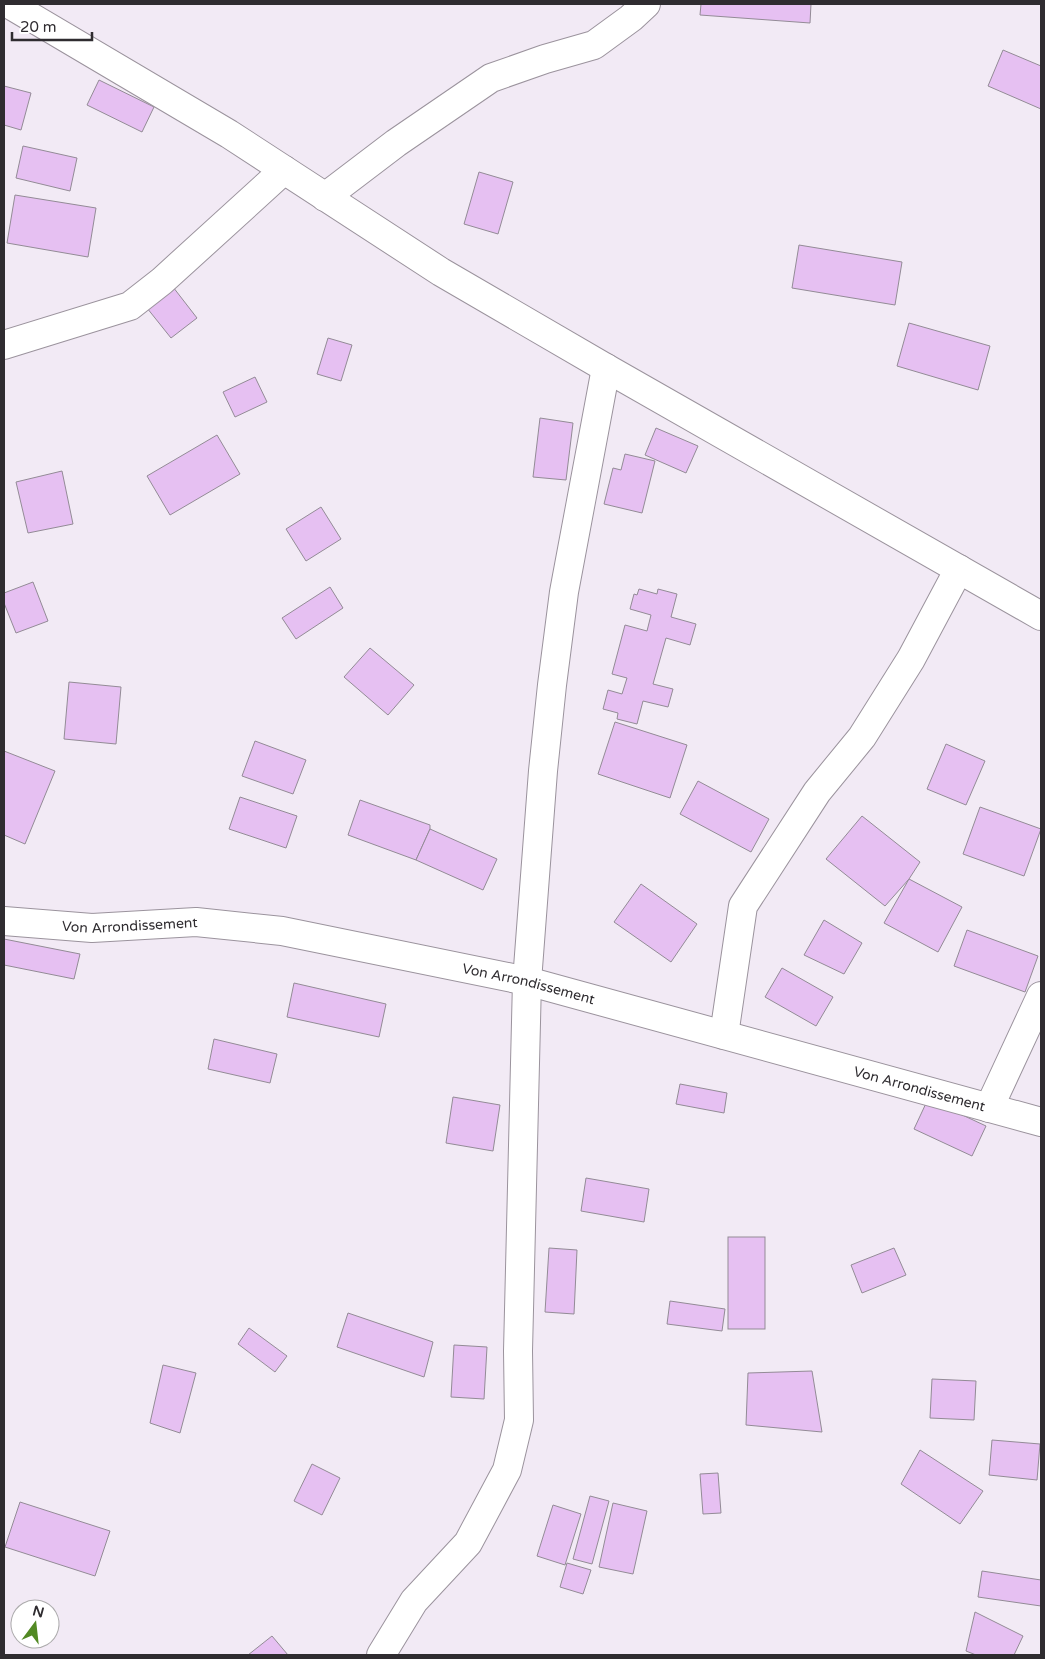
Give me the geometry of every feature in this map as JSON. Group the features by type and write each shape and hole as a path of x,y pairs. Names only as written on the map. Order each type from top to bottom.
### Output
{"street":[{"path":"9,4 221,129 441,272 1041,616"},
{"path":"325,197 396,143 491,78 545,59 594,45 631,18 646,4"},
{"path":"4,345 130,306 162,281 284,170"},
{"path":"381,1655 414,1601 468,1543 507,1470 519,1420 518,1341 527,980 552,685 564,592 606,368"},
{"path":"724,1035 743,906 818,792 862,737 911,659 959,569"},
{"name":"Von Arrondissement","path":"4,920 92,928 196,922 282,931 527,980 1041,1122"},
{"path":"989,1108 1041,996"}],"building":[{"path":"701,4 811,4 810,23 700,15"},
{"path":"1003,50 1041,66 1041,109 988,86"},
{"path":"99,80 154,107 142,132 87,105"},
{"path":"4,86 31,93 21,130 4,125"},
{"path":"23,146 77,158 70,191 16,178"},
{"path":"479,172 513,182 498,234 464,224"},
{"path":"15,195 96,208 88,257 7,243"},
{"path":"799,245 902,262 895,305 792,288"},
{"path":"173,287 197,318 171,338 147,308"},
{"path":"909,323 990,346 978,390 897,366"},
{"path":"328,338 352,345 341,381 317,374"},
{"path":"255,377 267,402 235,417 223,392"},
{"path":"540,418 573,423 566,480 533,477"},
{"path":"656,428 698,446 686,473 645,455"},
{"path":"217,435 240,474 170,515 147,476"},
{"path":"625,454 655,461 642,513 604,504 613,468 621,470"},
{"path":"62,471 73,524 28,533 16,482"},
{"path":"321,507 341,539 306,561 286,529"},
{"path":"33,582 48,621 16,633 4,603 4,593"},
{"path":"330,587 343,608 296,639 282,618"},
{"path":"639,589 657,594 658,589 677,594 671,617 696,624 690,645 666,638 653,684 673,689 668,707 643,701 637,724 617,719 618,713 603,709 608,690 622,694 627,678 612,674 625,625 647,631 651,615 630,609 634,594 637,595"},
{"path":"370,648 414,685 388,715 344,677"},
{"path":"69,682 121,687 116,744 64,739"},
{"path":"615,722 687,745 670,798 598,774"},
{"path":"255,741 306,760 293,794 242,776"},
{"path":"946,744 985,761 966,805 927,789"},
{"path":"4,751 55,771 25,844 4,835"},
{"path":"698,781 769,819 751,852 680,814"},
{"path":"240,797 297,816 286,848 229,829"},
{"path":"360,800 430,825 416,860 348,835"},
{"path":"980,807 1041,829 1024,876 963,854"},
{"path":"862,816 920,862 909,879 885,906 826,859"},
{"path":"430,829 497,859 483,890 416,860"},
{"path":"909,879 962,907 938,952 884,923"},
{"path":"641,884 697,924 671,962 614,922"},
{"path":"824,920 862,943 844,974 804,955"},
{"path":"967,930 1038,956 1025,992 954,966"},
{"path":"4,939 80,954 74,979 4,965"},
{"path":"782,968 833,997 816,1026 765,997"},
{"path":"294,983 386,1004 379,1037 287,1017"},
{"path":"214,1039 277,1054 270,1083 208,1069"},
{"path":"680,1084 727,1093 724,1113 676,1104"},
{"path":"453,1097 500,1105 493,1151 446,1143"},
{"path":"928,1099 986,1126 972,1156 914,1129"},
{"path":"586,1178 649,1189 644,1222 581,1211"},
{"path":"728,1237 765,1237 765,1329 728,1329"},
{"path":"549,1248 577,1250 574,1314 545,1312"},
{"path":"894,1248 906,1275 862,1293 851,1265"},
{"path":"670,1301 725,1309 722,1331 667,1324"},
{"path":"348,1313 433,1342 424,1377 337,1347"},
{"path":"249,1328 287,1356 275,1372 238,1344"},
{"path":"454,1345 487,1347 484,1399 451,1397"},
{"path":"163,1365 196,1373 180,1433 150,1423"},
{"path":"812,1371 822,1432 746,1425 748,1373"},
{"path":"932,1379 976,1381 974,1420 930,1418"},
{"path":"992,1440 1040,1444 1037,1480 989,1475"},
{"path":"920,1450 983,1491 960,1524 901,1484"},
{"path":"312,1464 340,1478 322,1515 294,1501"},
{"path":"718,1473 721,1513 703,1514 700,1474"},
{"path":"590,1496 609,1501 592,1564 573,1559"},
{"path":"20,1502 110,1531 95,1576 5,1547"},
{"path":"613,1503 647,1511 633,1574 599,1567"},
{"path":"553,1505 581,1514 565,1565 537,1556"},
{"path":"567,1563 591,1570 583,1594 560,1587"},
{"path":"982,1571 1041,1580 1041,1606 978,1597"},
{"path":"975,1612 1023,1636 1014,1655 976,1655 966,1651"},
{"path":"272,1636 288,1655 248,1655"}]}
